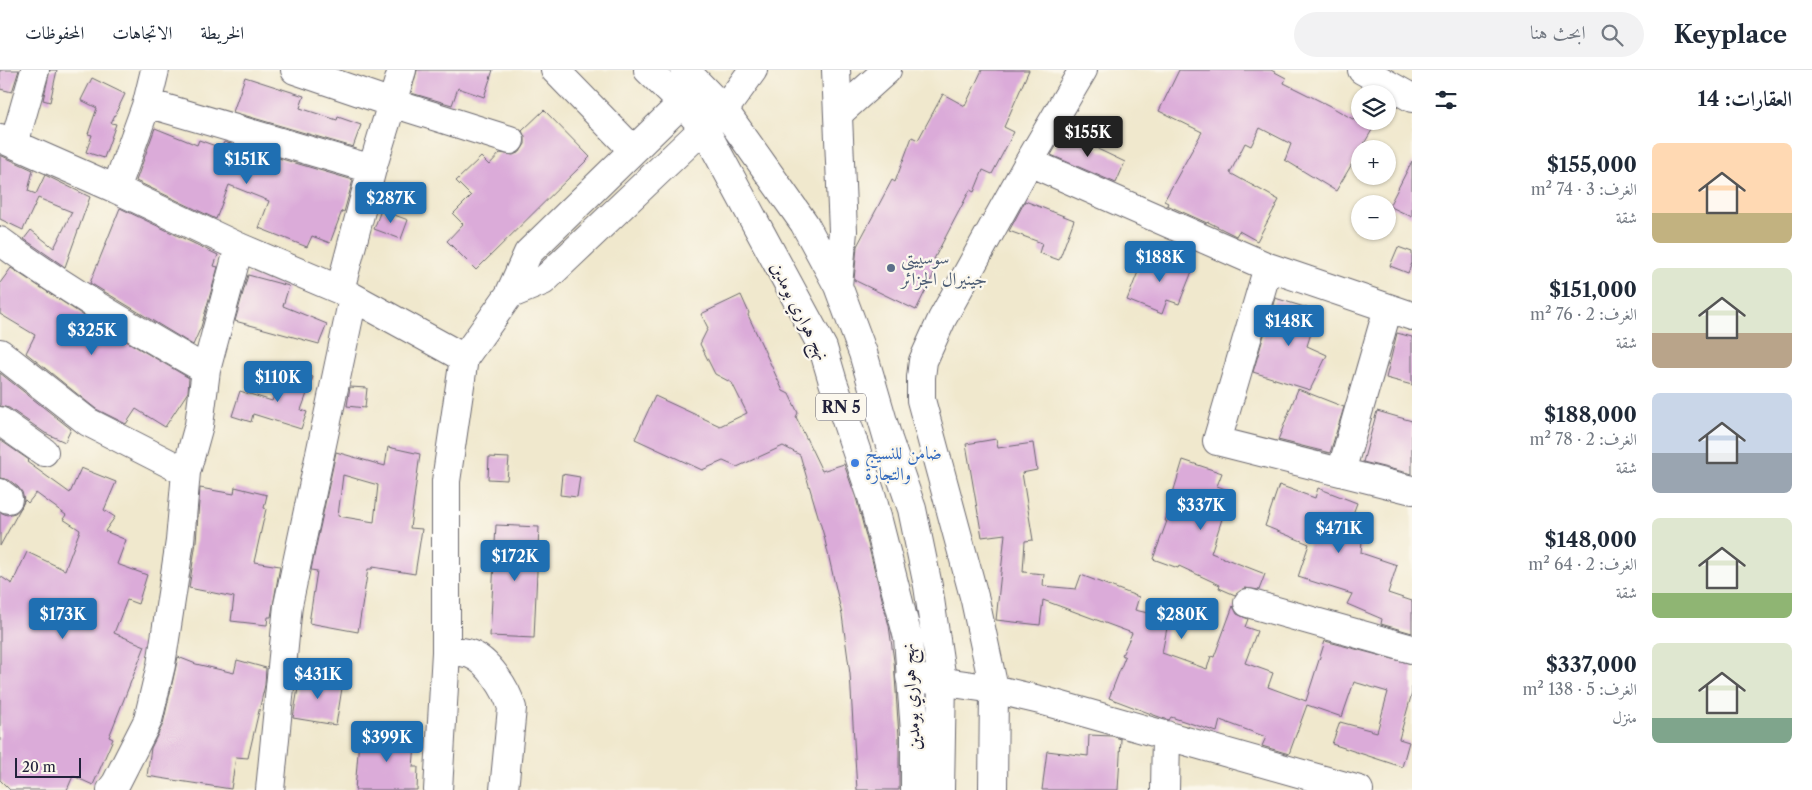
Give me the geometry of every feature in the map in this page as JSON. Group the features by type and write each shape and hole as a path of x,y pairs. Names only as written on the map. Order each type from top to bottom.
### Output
{"street":[{"path":"35,70 7,141 116,189 239,248 346,294 464,358"},
{"path":"116,189 147,103 155,70"},
{"path":"295,70 510,140"},
{"path":"270,790 288,605 346,294 372,169 402,70"},
{"path":"555,70 633,150"},
{"name":"نهج هواري بومدين","path":"648,70 694,82 714,119 823,348 872,497 908,638 915,732 915,790"},
{"path":"509,295 543,281 714,119 753,70"},
{"path":"836,70 843,231 838,286"},
{"path":"839,113 887,70"},
{"path":"992,790 994,689 974,600 921,400 923,361 942,319 1029,162 1083,70"},
{"path":"1362,70 1412,98"},
{"path":"438,790 446,652 446,481 464,358 509,295 528,253 633,150 694,82"},
{"path":"147,103 372,169"},
{"name":"نهج هواري بومدين","path":"714,119 804,223 838,286 863,353 888,439 912,509 928,586 942,680 940,790"},
{"path":"1029,162 1268,267 1400,312 1341,472"},
{"path":"0,241 38,269 115,318 206,370"},
{"path":"111,790 148,720 162,664 179,551 186,472 198,426 206,370 239,248"},
{"path":"1268,267 1217,441 1412,490"},
{"path":"0,354 88,422 186,472"},
{"path":"0,421 44,452"},
{"path":"1248,603 1412,649"},
{"path":"446,652 458,651 472,654 493,674 510,700 512,708 504,790"},
{"path":"910,677 942,680 994,689 1166,734 1359,790"},
{"path":"1165,790 1166,734"}],"building":[{"path":"0,70 19,70 12,92 0,89"},
{"path":"50,70 57,70 50,102 43,100"},
{"path":"417,70 493,70 484,97 458,88 452,105 411,93"},
{"path":"982,70 1029,70 1004,127 1014,132 992,174 983,170 974,192 970,190 934,259 940,261 916,310 854,280 857,246 892,180 895,182 912,137 918,140 943,94 965,106"},
{"path":"1179,70 1271,70 1286,78 1284,83 1351,118 1351,130 1372,130 1366,140 1351,140 1351,166 1336,191 1285,160 1291,144 1260,128 1251,146 1245,143 1230,173 1279,200 1257,241 1239,231 1236,236 1167,205 1168,203 1164,201 1202,132 1159,111"},
{"path":"245,77 304,96 300,108 337,120 338,117 361,125 353,147 233,112"},
{"path":"92,78 125,94 111,123 116,124 104,158 86,152 92,135 88,134 97,108 81,100"},
{"path":"544,110 590,157 476,270 447,241 463,224 453,214 471,196 456,181 481,157 489,165 500,153 513,155 520,152 525,144 525,137 522,131"},
{"path":"155,128 197,145 199,140 221,148 224,142 353,180 344,212 342,211 330,243 312,236 307,247 259,228 269,201 229,185 216,219 136,181"},
{"path":"1064,133 1125,162 1116,183 1051,155"},
{"path":"0,155 33,170 28,191 36,194 45,175 90,197 65,267 24,239 31,230 54,248 72,212 38,198 23,230 0,219"},
{"path":"1412,161 1412,217 1396,209 1395,195"},
{"path":"1025,201 1074,220 1059,260 1039,253 1042,243 1009,231"},
{"path":"120,208 218,255 214,266 218,267 201,327 193,345 90,283"},
{"path":"381,210 408,220 401,239 374,229"},
{"path":"1398,247 1412,252 1412,263 1408,273 1390,266"},
{"path":"1145,254 1175,266 1179,257 1195,264 1179,304 1167,300 1162,314 1127,300"},
{"path":"11,268 92,321 189,378 188,392 165,427 136,409 126,424 96,409 26,353 35,335 0,314 0,283"},
{"path":"248,275 289,286 283,306 327,324 319,344 235,321"},
{"path":"741,295 749,313 748,315 783,391 789,394 798,413 796,417 822,471 844,464 857,501 889,626 894,661 899,737 899,790 857,790 850,674 842,615 824,536 800,455 783,446 737,467 723,461 702,470 635,439 655,396 720,426 747,413 732,383 715,374 700,344 708,328 701,314"},
{"path":"1275,298 1314,310 1308,328 1312,330 1307,346 1327,355 1310,390 1253,372"},
{"path":"1397,333 1412,337 1412,385 1386,378"},
{"path":"294,370 313,377 301,410 307,412 301,429 253,414 251,422 232,416 240,391 272,401 278,386 286,389"},
{"path":"0,373 71,429 65,442 45,433 9,408 0,406"},
{"path":"350,387 367,388 365,408 347,406"},
{"path":"1298,389 1344,407 1330,453 1278,440"},
{"path":"1377,411 1412,421 1412,474 1363,462"},
{"path":"996,439 998,448 1033,443 1037,470 1022,473 1033,540 1025,541 1023,572 1044,574 1043,586 1076,589 1081,575 1139,597 1135,610 1169,618 1162,653 1207,669 1211,656 1214,657 1233,606 1237,614 1248,619 1245,627 1257,631 1245,663 1273,673 1268,687 1306,701 1325,641 1412,664 1412,693 1399,739 1409,742 1402,767 1332,744 1340,722 1377,732 1388,692 1354,682 1342,717 1307,705 1289,754 1262,746 1266,737 1220,720 1217,732 1171,717 1169,720 1162,718 1109,698 1125,657 1122,655 1132,633 1043,600 1040,625 996,620 1005,534 982,537 966,444"},
{"path":"0,440 29,460 27,462 70,493 81,468 116,482 104,510 115,517 105,531 126,540 117,564 147,575 138,604 127,600 114,633 145,646 109,737 113,739 93,785 73,776 67,790 10,790 0,780 0,576 12,584 27,552 65,570 80,530 63,519 66,515 36,493 28,503 25,500 22,506 24,500 22,492 9,480 0,478"},
{"path":"388,447 420,454 410,528 422,529 415,574 373,567 368,569 358,632 309,623 317,571 311,570 336,452 385,466","holes":["343,475 378,485 374,522 338,516"]},
{"path":"489,457 509,458 507,480 488,479"},
{"path":"1183,460 1222,473 1217,486 1231,491 1211,553 1265,574 1259,590 1245,588 1235,595 1219,588 1220,585 1179,566 1178,568 1153,559 1167,521 1165,521 1174,496 1172,496"},
{"path":"562,474 580,477 577,497 560,495"},
{"path":"1279,485 1315,498 1318,488 1357,503 1344,538 1362,540 1361,553 1397,565 1388,593 1412,601 1412,633 1381,624 1382,619 1347,604 1352,594 1298,577 1309,544 1265,526"},
{"path":"235,487 267,495 264,508 266,509 254,562 280,566 271,617 268,617 267,625 231,621 234,597 189,588 196,542 200,488 234,494"},
{"path":"20,509 0,546 0,512 7,515 15,513"},
{"path":"496,525 539,527 534,638 490,636"},
{"path":"178,657 196,664 234,673 237,660 266,668 265,685 248,758 236,757 231,789 147,776 151,748 163,724"},
{"path":"300,676 343,682 336,725 293,718"},
{"path":"385,731 416,734 413,767 418,767 417,790 355,790 359,740 384,740"},
{"path":"1089,735 1112,736 1121,739 1118,790 1042,790 1047,751 1088,756"}],"place":[{"name":"سوسييتي جينيرال الجزائر","path":"891,268"},
{"name":"ضامن للنسيج والتجارة","path":"855,463"}]}
